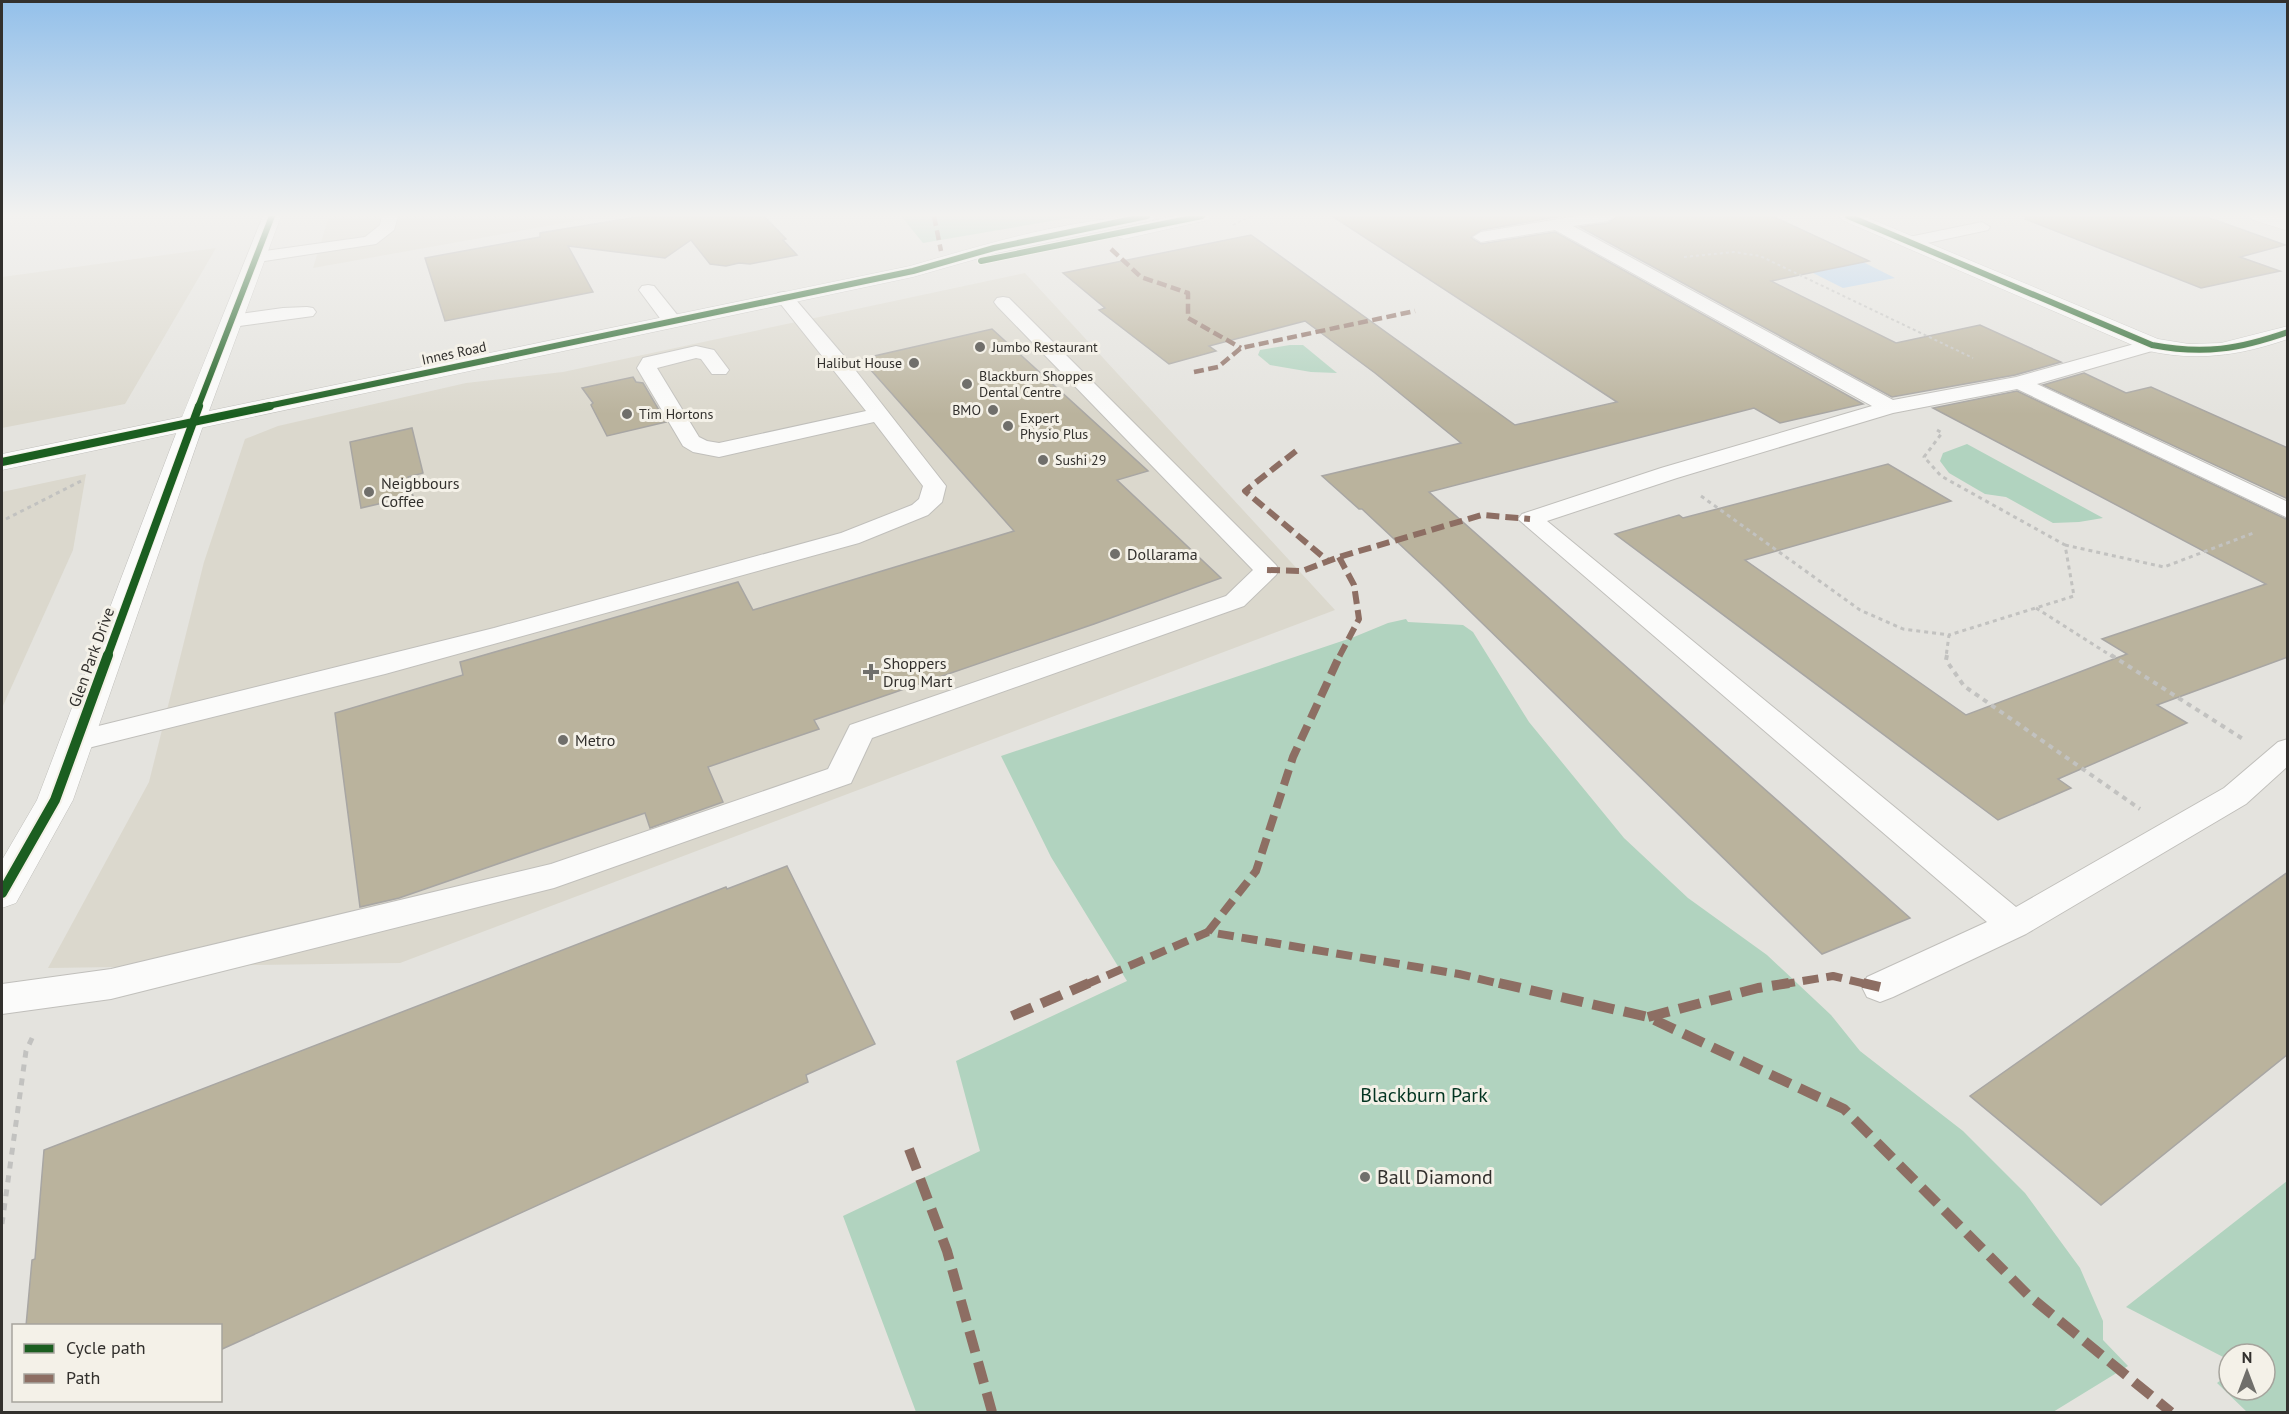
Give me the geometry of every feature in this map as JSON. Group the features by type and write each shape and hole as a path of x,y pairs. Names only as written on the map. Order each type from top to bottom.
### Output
{"street":[{"name":"Glen Park Drive","path":"2,893 55,800 192,423 248,282"},
{"name":"Innes Road","path":"2,462 858,282"},
{"path":"2003,282 2152,345 2192,352 2229,350 2287,333"}],"lane":[{"path":"1663,282 1890,407"},
{"path":"648,290 672,321"},
{"path":"76,741 375,668 514,630 850,538 920,510 930,502 935,486 878,416 828,347 784,297"},
{"path":"2,999 111,984 554,876 840,776 860,732 1234,601 1268,570 1003,302"},
{"path":"232,321 283,313 307,312"},
{"path":"2014,925 1530,519 1669,473 1890,407 2019,383 2152,345"},
{"path":"719,370 707,354 696,352 650,362 647,368 691,441 701,447 719,450 743,446 878,416"},
{"path":"2019,383 2288,511"},
{"path":"1880,987 2014,925 2235,796 2282,755"}],"path":[{"path":"1810,282 1992,367 2019,383"},
{"path":"1890,407 1912,415 1942,433 1924,457 1941,476 2065,545 2164,567 2265,529"},
{"path":"1669,473 1860,610 1903,629 1949,635 2074,596 2065,545"},
{"path":"6,519 91,475"},
{"path":"2036,608 2282,755"},
{"path":"1949,635 1946,660 1964,686 2173,832"},
{"path":"2,1224 26,1051 53,993"}],"shaded area":[{"path":"2,282 196,282 125,404 2,428"},
{"path":"983,282 1033,282 1335,610 400,963 48,968 149,782 204,562 245,439 278,426 466,383 563,372"},
{"path":"86,474 73,550 2,708 2,492"}],"green space":[{"path":"1303,345 1337,373 1311,372 1270,365 1258,355 1260,350"},
{"path":"1967,444 2103,518 2053,523 2006,497 1985,494 1949,473 1940,461 1943,453"},
{"name":"Blackburn Park","path":"1406,619 1408,622 1463,625 1473,632 1529,722 1624,838 1688,898 1767,955 1831,1015 1860,1051 1963,1131 2025,1193 2080,1268 2103,1321 2103,1340 2128,1366 2053,1412 916,1412 843,1216 980,1151 956,1061 1127,981 1051,857 1001,756 1354,637 1388,623"},
{"path":"2287,1181 2287,1412 2247,1412 2237,1402 2277,1402 2277,1342 2217,1342 2217,1354 2126,1307"}],"water":[{"path":"1831,282 1874,282 1843,288"}],"building":[{"path":"433,282 588,282 593,292 445,321"},
{"path":"1074,282 1316,282 1515,425 1617,402 1433,282 1645,282 1863,404 1780,423 1754,408 1429,492 1910,918 1822,954 1441,583 1362,509 1359,509 1322,476 1461,443 1375,373 1305,321 1209,346 1216,351 1169,364 1099,310 1105,308"},
{"path":"1681,282 1773,282 1896,343 1980,325 2061,362 2015,375 1892,397"},
{"path":"2186,282 2229,282 2201,288"},
{"path":"992,329 1148,471 1117,480 1221,578 814,720 819,729 708,767 723,802 650,828 645,813 399,898 360,907 335,713 463,675 460,662 738,582 753,610 1014,531 861,359"},
{"path":"2084,373 2126,393 2151,387 2288,448 2288,499 2043,385"},
{"name":"Tim Hortons","path":"633,377 636,382 643,383 666,422 607,436 591,405 593,403 582,388"},
{"path":"2017,391 2288,520 2288,657 2157,705 2187,723 2058,779 2071,788 1998,820 1615,534 1679,515 1683,518 1888,464 1951,501 1745,560 1966,715 2127,654 2102,639 2266,584 1933,408"},
{"path":"412,428 423,473 408,477 413,496 361,508 350,442"},
{"path":"787,866 875,1044 806,1075 808,1082 222,1349 222,1324 26,1324 32,1260 35,1259 44,1150 726,887 727,889"},
{"path":"2288,872 2288,1054 2101,1205 1970,1096"}],"marked path":[{"path":"1156,282 1188,293 1188,318 1241,348"},
{"path":"1194,372 1218,367 1241,348 1415,311"},
{"path":"1296,451 1245,491 1328,561"},
{"path":"1267,570 1302,571 1339,557 1482,515 1530,519"},
{"path":"1208,932 1256,871 1293,757 1330,674 1359,619 1354,585 1339,557"},
{"path":"1012,1016 1208,932 1459,974 1648,1017 1844,1109 2028,1295 2171,1412"},
{"path":"1648,1017 1758,988 1833,976 1880,987"},
{"path":"909,1149 947,1251 992,1412"}],"cycle path":[{"path":"2,893 55,800 192,423 246,282"},
{"path":"2,462 861,282"},
{"path":"2004,282 2152,345 2172,349 2205,351 2236,348 2288,332"}],"place":[{"name":"Jumbo Restaurant","path":"980,347"},
{"name":"Halibut House","path":"914,363"},
{"name":"Blackburn Shoppes Dental Centre","path":"967,384"},
{"name":"BMO","path":"993,410"},
{"name":"Tim Hortons","path":"627,414"},
{"name":"Expert Physio Plus","path":"1008,426"},
{"name":"Sushi 29","path":"1043,460"},
{"name":"Neigbbours Coffee","path":"369,492"},
{"name":"Dollarama","path":"1115,554"},
{"name":"Shoppers Drug Mart","path":"871,672"},
{"name":"Metro","path":"563,740"},
{"name":"Ball Diamond","path":"1365,1177"}]}
